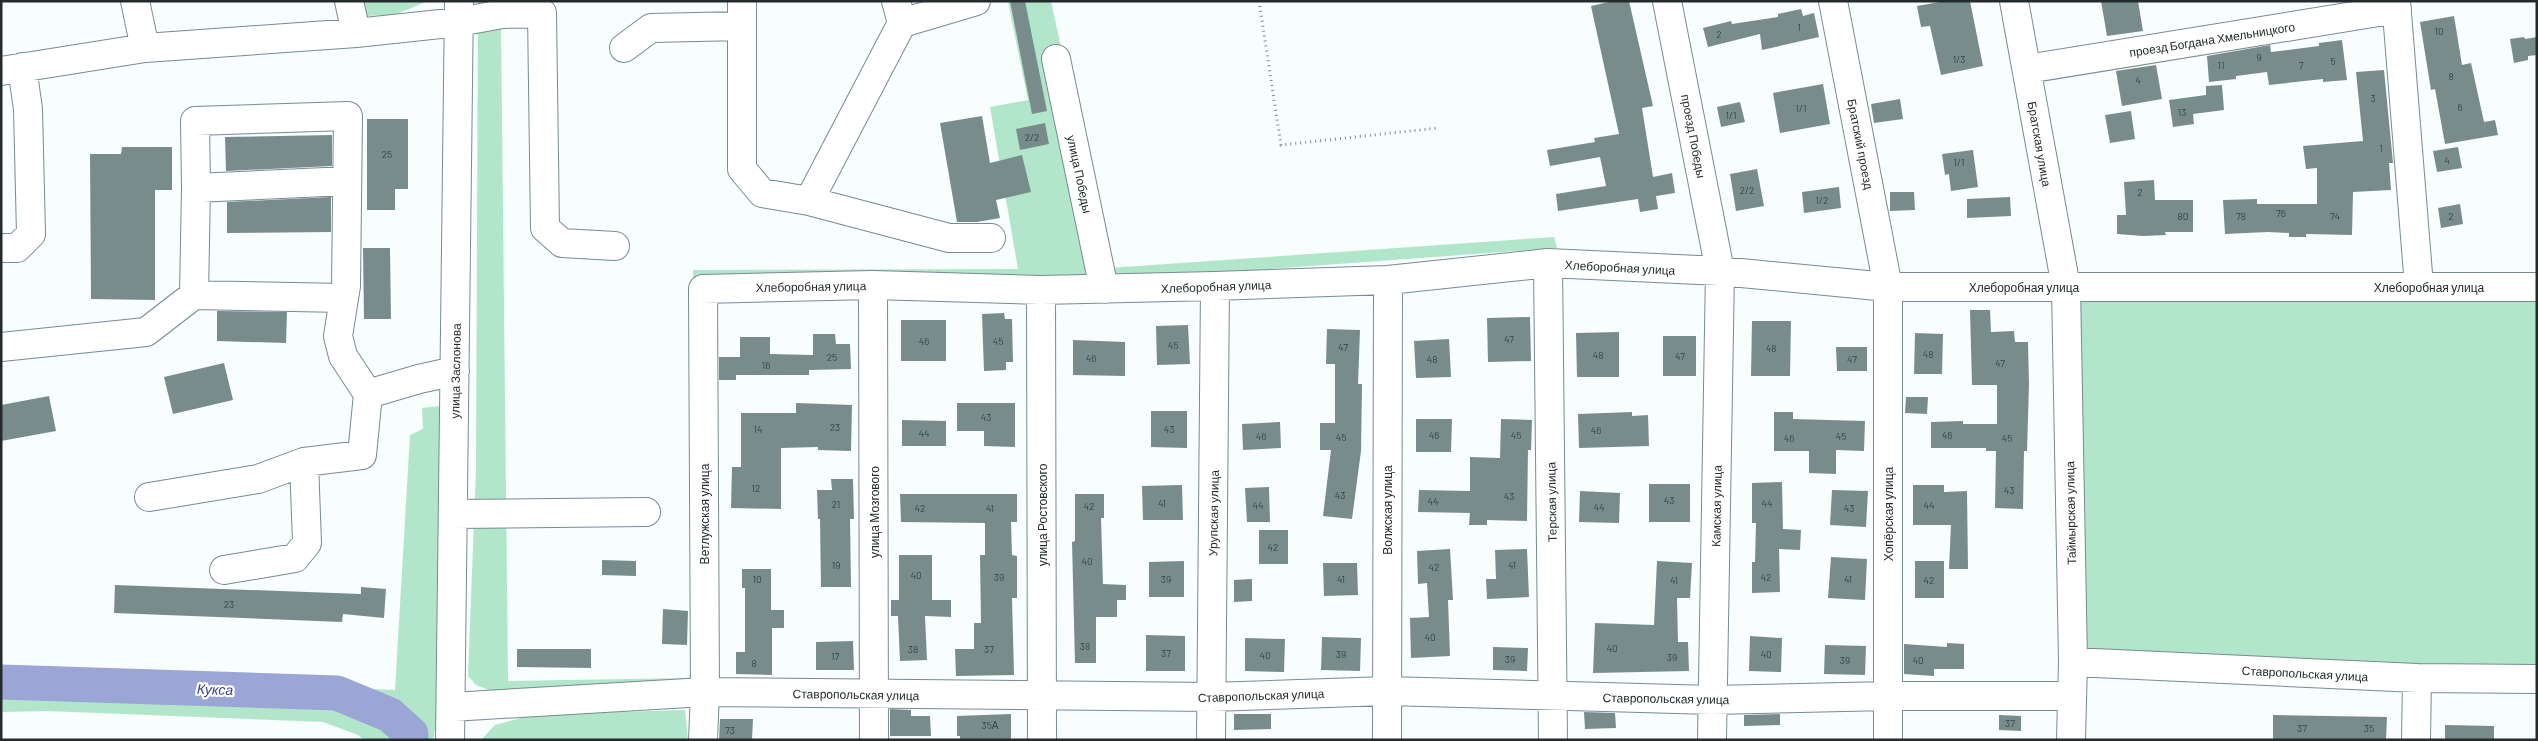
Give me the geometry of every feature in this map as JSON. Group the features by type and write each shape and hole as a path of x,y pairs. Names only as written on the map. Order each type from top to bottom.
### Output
{"street":[{"path":"135,1 145,48"},
{"path":"349,1 356,33"},
{"path":"809,201 899,12 976,1"},
{"name":"проезд Победы","path":"1667,1 1720,272"},
{"name":"Братский проезд","path":"1833,1 1888,287"},
{"name":"Братская улица","path":"2014,1 2066,287"},
{"name":"проезд Богдана Хмельницкого","path":"2027,69 2397,5 2419,286"},
{"path":"1,248 17,248 31,234 28,109 12,69 145,48 356,33 459,12 502,14 542,7 545,228 562,244 615,246"},
{"name":"улица Заслонова","path":"450,740 459,12"},
{"path":"624,48 651,28 742,14 742,170 762,193 809,201 949,238 991,238"},
{"name":"улица Победы","path":"1056,59 1104,289"},
{"path":"149,497 258,479 304,462 362,455 368,394 343,356 338,336 344,298 348,116 195,121 194,295"},
{"path":"196,188 347,181"},
{"name":"Хлеборобная улица","path":"704,288 874,285 1041,290 1216,286 1388,280 1548,263 1720,272 1888,287 2537,287"},
{"name":"Терская улица","path":"1548,263 1553,740"},
{"name":"Камская улица","path":"1712,740 1720,272"},
{"name":"Волжская улица","path":"1387,740 1388,280"},
{"name":"улица Мозгового","path":"874,285 874,740"},
{"name":"Урупская улица","path":"1211,740 1216,286"},
{"name":"Хопёрская улица","path":"1888,287 1888,740"},
{"name":"Таймырская улица","path":"2066,287 2073,662 2071,740"},
{"name":"Ветлужская улица","path":"702,740 705,692 704,288"},
{"name":"улица Ростовского","path":"1041,290 1042,740"},
{"path":"1,347 146,332 194,295 344,298"},
{"path":"368,394 455,371"},
{"path":"224,570 294,558 307,543 304,462"},
{"path":"453,514 646,512"},
{"name":"Ставропольская улица","path":"2073,662 2417,678 2537,679"},
{"path":"2416,740 2417,678"},
{"name":"Ставропольская улица","path":"451,707 705,692 1211,696 1387,691 1712,700 1888,696 2071,696"}],"path":[{"path":"1259,1 1281,144 1438,128"}],"green space":[{"path":"363,1 428,1 394,15 365,16"},
{"path":"478,1 502,1 508,681 688,678 687,689 499,694 476,685 468,676 476,468"},
{"path":"1051,1 1109,268 1554,237 1557,248 1081,283 693,280 693,270 1018,269 990,107 1028,100 1008,2"},
{"path":"2073,294 2537,295 2537,672 2081,658"},
{"path":"441,406 438,712 433,740 418,740 409,719 350,688 395,690 410,435 423,429 422,408"},
{"path":"1,692 181,695 330,702 376,717 397,732 399,740 364,740 358,735 323,722 46,711 1,712"},
{"path":"685,710 688,740 481,740 495,725 536,714"}],"building":[{"path":"1010,1 1025,1 1047,111 1032,114"},
{"path":"1613,1 1629,1 1653,106 1642,108 1653,177 1672,173 1675,193 1656,196 1658,209 1640,212 1638,199 1558,211 1556,194 1606,186 1600,157 1550,166 1547,150 1595,142 1594,138 1619,134 1591,6"},
{"path":"1945,1 1970,1 1983,66 1941,75 1930,26 1921,27 1917,6"},
{"path":"2101,1 2138,1 2143,31 2107,36"},
{"path":"1801,9 1803,16 1814,13 1819,37 1762,50 1760,34 1708,47 1703,28 1731,21 1732,24 1778,17 1778,14"},
{"path":"2454,16 2462,65 2471,63 2484,122 2495,120 2498,135 2445,144 2435,89 2431,90 2420,22"},
{"path":"2524,37 2525,39 2537,37 2537,55 2528,56 2528,60 2514,63 2510,39"},
{"path":"2342,40 2347,80 2323,82 2323,79 2269,85 2267,72 2236,76 2236,79 2209,82 2207,56 2270,45 2271,52 2319,46 2319,43"},
{"path":"2156,65 2162,99 2122,106 2116,71"},
{"path":"2384,70 2393,163 2389,163 2391,190 2353,192 2352,235 2306,234 2306,237 2289,237 2289,233 2268,232 2225,234 2223,200 2257,199 2257,204 2317,204 2317,168 2306,169 2303,146 2363,141 2356,72"},
{"path":"1823,84 1830,124 1780,133 1773,93"},
{"path":"2222,85 2224,110 2193,114 2194,124 2173,127 2169,100 2206,95 2206,86"},
{"path":"1900,99 1903,119 1874,123 1871,104"},
{"path":"1740,102 1745,122 1721,127 1717,107"},
{"path":"2131,111 2135,139 2110,143 2105,115"},
{"path":"982,116 990,163 1022,155 1031,192 996,200 1000,218 977,222 957,222 940,123"},
{"path":"367,119 408,119 408,189 395,189 395,210 367,210"},
{"path":"1045,123 1049,144 1020,150 1016,129"},
{"path":"332,135 332,166 226,171 225,137"},
{"path":"122,147 172,147 172,190 155,190 155,300 91,299 90,154 121,154"},
{"path":"2458,147 2462,168 2437,172 2433,151"},
{"path":"1973,150 1978,187 1951,191 1949,174 1945,175 1942,154"},
{"path":"1757,169 1764,206 1736,211 1730,174"},
{"path":"2154,180 2155,200 2193,200 2193,232 2165,232 2166,235 2143,236 2117,234 2117,215 2126,215 2124,182"},
{"path":"1839,187 1841,208 1804,213 1802,192"},
{"path":"1890,192 1914,192 1915,210 1890,211"},
{"path":"331,197 331,232 227,233 227,202"},
{"path":"2010,197 2011,216 1967,218 1967,199"},
{"path":"2460,204 2463,224 2441,228 2438,208"},
{"path":"363,248 390,248 391,319 364,319"},
{"path":"1970,310 1990,310 1991,332 2014,331 2015,342 2028,342 2027,451 2024,451 2023,509 1995,508 1996,451 1986,451 1986,448 1931,448 1931,422 1963,421 1963,424 1997,424 1997,385 1972,385"},
{"path":"217,311 287,312 286,343 217,341"},
{"path":"1004,313 1005,319 1012,319 1013,362 1006,362 1006,370 984,371 982,314"},
{"path":"1530,317 1531,361 1488,362 1487,318"},
{"path":"901,320 946,320 946,361 901,361"},
{"path":"1752,321 1791,321 1790,376 1751,376"},
{"path":"1188,325 1190,364 1157,365 1156,326"},
{"path":"1327,329 1360,330 1358,384 1362,384 1361,451 1352,519 1323,516 1331,450 1320,450 1320,423 1335,423 1335,364 1326,364"},
{"path":"1619,332 1619,377 1577,377 1576,333"},
{"path":"1915,333 1943,334 1942,374 1914,374"},
{"path":"813,334 835,334 836,344 850,344 851,369 809,370 809,375 736,375 736,380 719,380 719,357 740,357 740,337 770,337 770,354 813,355"},
{"path":"1663,336 1696,336 1696,376 1663,376"},
{"path":"1449,339 1451,377 1416,378 1414,341"},
{"path":"1073,340 1125,342 1125,376 1073,375"},
{"path":"1836,347 1867,347 1867,371 1837,371"},
{"path":"224,363 233,400 173,414 164,377"},
{"path":"49,396 56,431 1,441 1,405"},
{"path":"1906,397 1928,397 1927,414 1905,413"},
{"path":"796,403 852,405 851,451 818,450 818,447 781,448 781,509 731,508 732,467 741,467 741,413 796,413"},
{"path":"957,403 1015,403 1015,447 984,446 984,431 957,431"},
{"path":"1151,411 1187,411 1187,448 1151,447"},
{"path":"1632,412 1632,416 1648,415 1649,446 1579,448 1578,414"},
{"path":"1774,412 1793,412 1793,419 1865,421 1864,451 1836,450 1836,474 1809,473 1809,451 1774,451"},
{"path":"1416,419 1452,419 1451,452 1416,452"},
{"path":"1501,419 1532,420 1531,450 1528,450 1527,521 1487,520 1487,525 1469,525 1470,513 1418,512 1419,490 1470,491 1470,457 1500,458"},
{"path":"902,420 946,421 946,446 902,446"},
{"path":"1280,422 1281,448 1243,450 1242,424"},
{"path":"831,479 853,479 854,519 850,519 851,587 821,587 820,519 818,519 817,490 832,490"},
{"path":"1782,482 1783,529 1801,530 1800,550 1779,549 1780,592 1752,593 1752,562 1755,562 1756,523 1752,523 1752,483"},
{"path":"1649,484 1690,484 1690,522 1649,522"},
{"path":"1182,485 1183,520 1143,520 1142,486"},
{"path":"1913,485 1944,485 1944,492 1967,491 1968,569 1949,569 1951,525 1913,525"},
{"path":"1269,487 1270,522 1247,522 1245,488"},
{"path":"1832,490 1868,491 1866,527 1830,525"},
{"path":"1580,491 1620,493 1619,523 1579,522"},
{"path":"900,494 1017,494 1017,522 1011,522 1012,555 1017,556 1017,598 1012,598 1014,675 956,676 955,649 974,649 974,623 981,623 980,555 985,555 985,523 901,522"},
{"path":"1075,494 1104,494 1104,518 1101,518 1103,584 1126,585 1126,600 1117,600 1117,617 1096,617 1096,663 1075,663 1072,542 1075,541"},
{"path":"1259,530 1288,530 1288,564 1259,564"},
{"path":"1450,549 1453,600 1448,600 1450,656 1411,658 1410,618 1429,617 1427,583 1418,584 1417,551"},
{"path":"1527,549 1529,597 1487,599 1486,579 1496,579 1495,550"},
{"path":"899,555 932,555 932,600 951,600 951,617 925,616 927,660 900,661 898,616 891,616 891,600 899,600"},
{"path":"1831,557 1867,559 1865,600 1828,598"},
{"path":"602,560 636,561 636,576 602,575"},
{"path":"1184,561 1184,597 1149,597 1149,562"},
{"path":"1657,561 1692,563 1690,598 1677,598 1678,642 1688,642 1689,671 1593,673 1595,623 1654,625"},
{"path":"1915,561 1944,561 1944,598 1915,598"},
{"path":"1323,563 1357,563 1358,595 1324,596"},
{"path":"742,569 771,569 771,610 784,610 784,628 772,628 772,675 736,674 736,652 745,652 745,588 742,588"},
{"path":"1252,579 1252,601 1234,602 1234,580"},
{"path":"115,585 361,594 361,587 386,589 384,618 343,614 342,622 114,613"},
{"path":"663,609 688,611 687,645 662,644"},
{"path":"1146,635 1185,636 1185,671 1146,671"},
{"path":"1750,636 1782,638 1781,672 1749,671"},
{"path":"1322,637 1361,638 1360,671 1321,670"},
{"path":"1245,638 1285,639 1284,672 1245,671"},
{"path":"853,641 854,670 816,670 816,642"},
{"path":"1947,643 1964,644 1964,669 1934,669 1934,676 1904,674 1904,644 1947,647"},
{"path":"1825,645 1866,646 1865,675 1824,674"},
{"path":"1493,647 1528,648 1527,671 1493,670"},
{"path":"517,649 591,649 591,668 517,667"},
{"path":"890,709 911,710 911,716 930,716 931,736 890,736"},
{"path":"1584,712 1615,713 1616,728 1585,729"},
{"path":"1011,714 1011,740 960,740 960,736 957,736 957,716"},
{"path":"1234,714 1271,714 1271,729 1234,730"},
{"path":"1780,714 1780,725 1744,726 1744,715"},
{"path":"1999,715 2021,716 2021,731 1999,730"},
{"path":"2273,715 2387,717 2386,740 2273,740"},
{"path":"720,719 753,719 752,740 719,740"},
{"path":"2445,725 2494,726 2494,740 2445,740"}],"waterway":[{"name":"Кукса","path":"1,682 337,693 390,715 411,734 411,740"}]}
